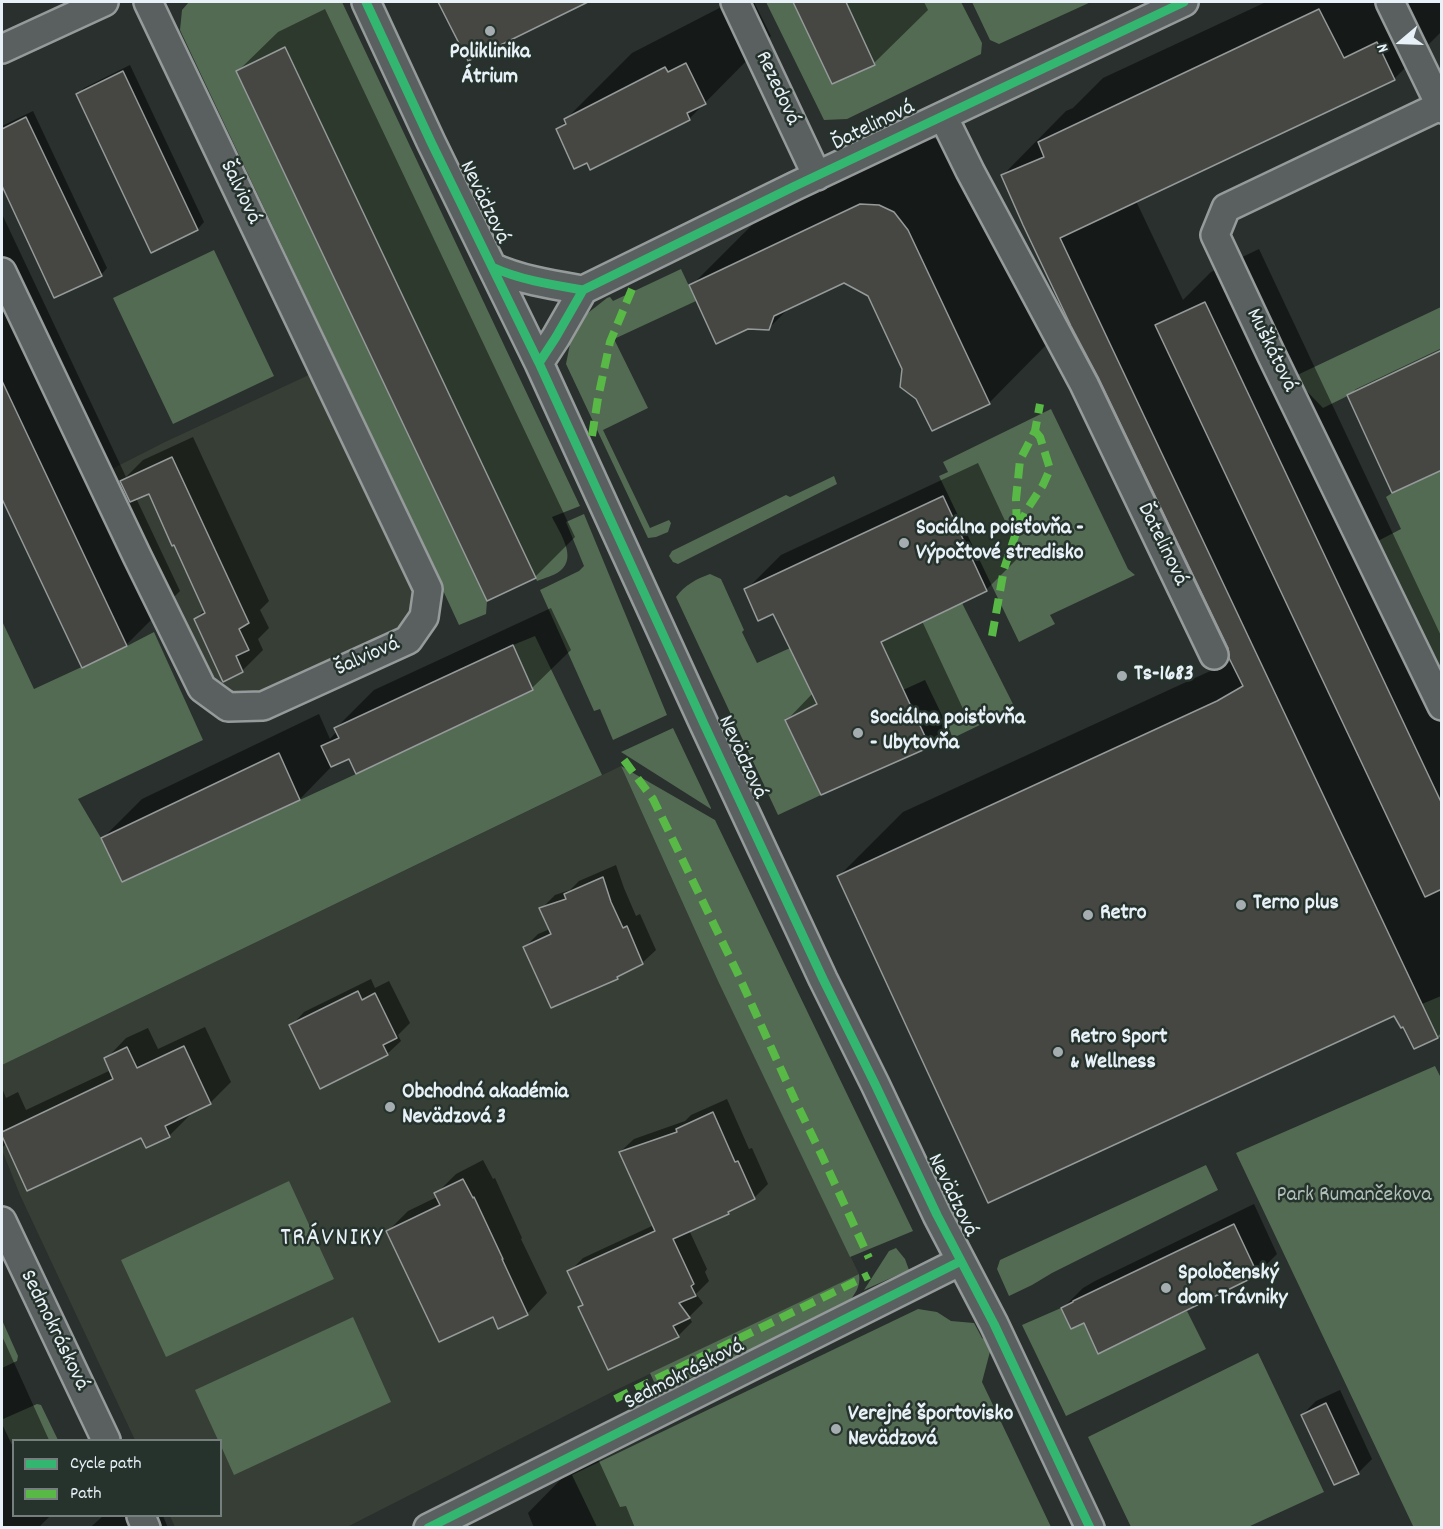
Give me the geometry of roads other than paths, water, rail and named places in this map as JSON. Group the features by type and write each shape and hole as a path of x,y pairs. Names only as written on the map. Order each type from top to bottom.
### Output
{"street":[{"path":"2,50 104,2"},
{"name":"Šalviová","path":"2,272 202,688 228,706 263,706 408,640 424,617 428,590 148,2"},
{"name":"Nevädzová","path":"366,2 539,363 768,863 937,1215 994,1324 1090,1527"},
{"name":"Rezedová","path":"735,2 817,176"},
{"name":"Ďatelinová","path":"584,290 817,176 1184,2"},
{"name":"Muškátová","path":"1390,2 1441,108 1226,208 1215,236 1442,706"},
{"name":"Ďatelinová","path":"943,116 1084,384 1214,656"},
{"path":"492,267 516,276 584,290 539,363"},
{"name":"Sedmokrásková","path":"2,1221 106,1439"},
{"name":"Sedmokrásková","path":"428,1527 961,1261"}],"place":[{"name":"Poliklinika Átrium","path":"490,31"},
{"name":"Sociálna poisťovňa - Výpočtové stredisko","path":"904,543"},
{"name":"Ts-1683","path":"1122,676"},
{"name":"Sociálna poisťovňa - Ubytovňa","path":"858,733"},
{"name":"Terno plus","path":"1241,905"},
{"name":"Retro","path":"1088,915"},
{"name":"Retro Sport & Wellness","path":"1058,1052"},
{"name":"Obchodná akadémia Nevädzová 3","path":"390,1107"},
{"name":"Spoločenský dom Trávniky","path":"1166,1288"},
{"name":"Verejné športovisko Nevädzová","path":"836,1429"}],"district":[{"name":"TRÁVNIKY","path":"332,1240"}],"park label":[{"name":"Park Rumančekova","path":"1354,1197"}]}
